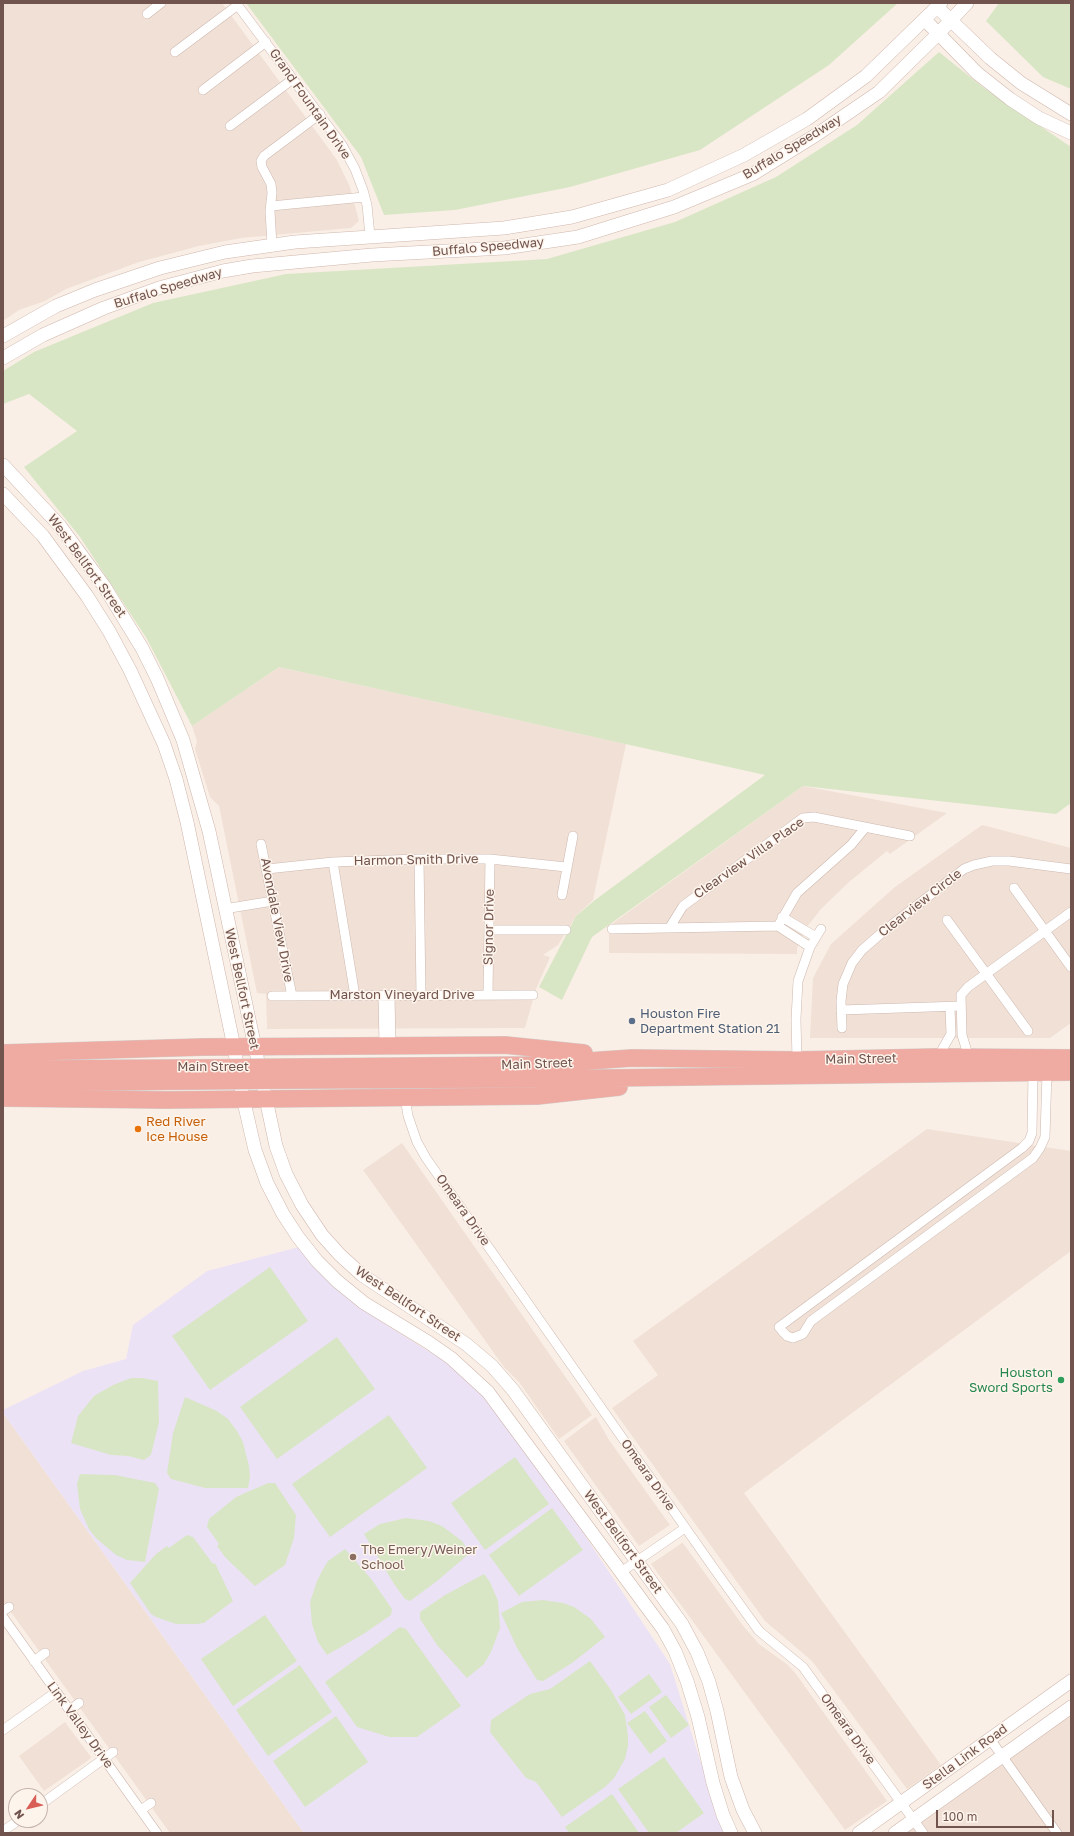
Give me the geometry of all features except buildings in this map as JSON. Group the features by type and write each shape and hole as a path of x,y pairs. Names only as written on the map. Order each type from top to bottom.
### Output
{"highway":[{"path":"3,1053 203,1047 505,1045 632,1058"},
{"path":"195,1100 209,1093 214,1085 216,1074 214,1056 203,1047"},
{"path":"295,1098 286,1090 283,1084 282,1060 297,1047"},
{"name":"Main Street","path":"3,1069 193,1074 303,1073 530,1065 632,1058 797,1060 938,1057 970,1058 1043,1068"},
{"name":"Main Street","path":"303,1073 532,1079 730,1076 1043,1068 1070,1066"},
{"name":"Main Street","path":"3,1083 193,1074"},
{"path":"3,1098 195,1100 243,1098 536,1096 730,1076"}],"main road":[{"name":"Buffalo Speedway","path":"3,358 65,325 104,308 159,288 223,271 252,266 372,256 504,248 578,237 674,207 753,174 816,135 879,92 951,21 967,3"},
{"name":"Buffalo Speedway","path":"3,336 56,306 96,290 160,268 225,252 272,245 370,236 504,228 572,217 668,190 744,155 807,119 866,76 939,5"},
{"path":"939,5 951,21 990,58 1021,83 1071,114"},
{"path":"924,20 977,73 1010,99 1039,118 1071,133"},
{"path":"1039,118 1049,101"},
{"path":"807,119 816,135"},
{"path":"668,190 674,207"},
{"path":"525,224 530,244"},
{"path":"370,236 372,256"},
{"path":"249,248 252,266"},
{"path":"56,306 65,325"},
{"name":"West Bellfort Street","path":"3,465 60,526 104,586 131,630 157,678 183,740 209,831 224,909 276,1146 286,1174 302,1205 315,1226 340,1255 362,1275 454,1336 492,1366 520,1400 637,1561 682,1624 697,1652 713,1696 731,1777 743,1810 755,1833"},
{"name":"West Bellfort Street","path":"3,494 43,536 87,596 109,631 142,695 164,744 176,779 187,822 255,1150 267,1183 283,1214 298,1237 317,1261 336,1281 364,1303 428,1342 470,1374 488,1392 662,1629 675,1651 689,1688 721,1809 731,1833"},
{"path":"23,514 37,500"},
{"path":"87,596 104,586"},
{"path":"176,779 194,775"},
{"path":"206,912 224,909"},
{"path":"298,1237 315,1226"},
{"path":"400,1325 410,1308"},
{"path":"504,1413 520,1400"},
{"name":"Stella Link Road","path":"859,1833 1071,1681"},
{"name":"Stella Link Road","path":"895,1833 1071,1707"},
{"path":"709,1767 729,1764"}],"street":[{"path":"147,14 161,3"},
{"path":"174,52 237,4"},
{"name":"Grand Fountain Drive","path":"237,4 342,145 355,169 364,196 370,236"},
{"path":"203,90 266,42"},
{"path":"230,126 293,79"},
{"path":"272,245 270,229 271,184 262,167 261,161 264,156 320,114"},
{"path":"271,206 364,196"},
{"name":"Clearview Villa Place","path":"670,927 682,906 803,818 814,817 910,836"},
{"path":"778,926 797,893 851,845 865,828"},
{"path":"562,895 573,836"},
{"name":"Avondale View Drive","path":"261,844 292,996"},
{"path":"419,859 421,995"},
{"name":"Harmon Smith Drive","path":"267,868 333,862 419,859 490,859 566,867"},
{"name":"Signor Drive","path":"488,995 490,859"},
{"name":"Clearview Circle","path":"842,1028 842,995 846,974 852,963 862,950 910,909 964,869 992,861 1009,861 1071,869"},
{"path":"333,862 354,996"},
{"path":"1014,888 1071,967"},
{"path":"224,909 273,901"},
{"path":"970,1058 964,1044 961,1026 961,995 968,987 1071,912"},
{"path":"782,917 818,933 802,967 797,993 797,1060"},
{"path":"947,920 1028,1032"},
{"path":"612,929 778,926 810,948"},
{"path":"490,930 566,930"},
{"name":"Marston Vineyard Drive","path":"272,996 533,995"},
{"path":"387,996 388,1046"},
{"path":"842,1010 960,1006"},
{"path":"938,1057 951,1034 950,1007"},
{"path":"950,1028 961,1026"},
{"path":"1043,1068 1045,1137 1033,1158 811,1321 803,1334 798,1337 788,1336 780,1327 1005,1162 1029,1141 1032,1133 1043,1068"},
{"name":"Omeara Drive","path":"405,1097 408,1116 417,1142 426,1158 685,1528 759,1631 803,1667 923,1833"},
{"path":"1005,1162 1013,1172"},
{"path":"905,1234 913,1245"},
{"path":"818,1298 826,1310"},
{"path":"620,1572 685,1528"},
{"name":"Link Valley Drive","path":"3,1617 157,1833"},
{"path":"34,1661 45,1653"},
{"path":"3,1729 56,1692"},
{"path":"70,1710 79,1704"},
{"path":"990,1739 1057,1833"},
{"path":"48,1799 113,1752"},
{"path":"141,1810 151,1804"}],"shaded area":[{"path":"3,3 222,3 337,160 350,187 359,221 351,228 241,238 199,246 139,262 66,289 45,301 19,310 3,321"},
{"path":"279,667 626,744 593,900 576,916 558,945 543,955 550,957 536,989 525,1028 267,1029 266,994 257,993 219,806 210,797 195,749 197,741 192,726"},
{"path":"803,786 947,813 890,854 887,851 849,882 821,909 806,928 797,948 797,954 609,953 609,926"},
{"path":"982,825 1071,848 1071,1023 1050,1038 810,1038 813,978 831,944 895,887"},
{"path":"927,1129 1071,1151 1071,1251 744,1493 941,1765 907,1789 812,1661 765,1621 612,1408 658,1375 633,1341"},
{"path":"402,1143 592,1415 559,1439 519,1382 504,1367 363,1170"},
{"name":"The Emery/Weiner School","path":"299,1247 380,1321 470,1377 529,1451 670,1664 700,1760 727,1833 304,1833 3,1413 3,1410 83,1371 126,1359 133,1325 207,1271"},
{"path":"3,1413 304,1833 170,1833 3,1601"},
{"path":"596,1417 609,1440 670,1525 639,1546 564,1441"},
{"path":"682,1543 744,1627 759,1644 788,1665 796,1674 887,1801 845,1830 651,1564"},
{"path":"1071,1714 1071,1833 905,1833"},
{"path":"65,1722 91,1757 48,1788 42,1788 19,1756"}],"green space":[{"path":"246,3 898,3 829,65 700,150 570,187 455,210 384,215 361,157"},
{"path":"999,3 1071,3 1071,89 1043,77 986,21"},
{"path":"939,52 984,88 1071,147 1071,803 1056,814 803,786 592,937 562,1000 539,987 576,916 595,900 765,775 279,667 192,726 147,639 80,537 24,467 77,431 29,394 3,404 3,371 34,352 153,303 286,274 547,259 675,222 776,177 857,125"},
{"path":"270,1267 308,1321 210,1390 172,1336"},
{"path":"337,1337 375,1389 277,1459 240,1407"},
{"path":"131,1378 142,1378 158,1381 159,1422 151,1455 144,1460 128,1456 111,1455 71,1443 78,1416 94,1396 113,1385"},
{"path":"185,1397 217,1411 228,1419 237,1431 243,1442 249,1466 250,1477 248,1488 205,1488 171,1479 167,1473 173,1433"},
{"path":"389,1415 427,1468 330,1537 292,1484"},
{"path":"515,1457 549,1504 485,1550 451,1503"},
{"path":"80,1474 115,1475 155,1483 159,1489 145,1562 127,1560 116,1555 96,1538 89,1529 80,1509 77,1484"},
{"path":"268,1483 275,1483 296,1515 294,1538 285,1565 255,1586 225,1557 217,1546 219,1544 207,1527 209,1519 236,1497"},
{"path":"552,1508 583,1550 519,1596 489,1555"},
{"path":"406,1518 429,1521 442,1526 462,1541 470,1553 437,1581 410,1601 405,1599 394,1584 364,1534 380,1524"},
{"path":"187,1535 193,1537 213,1564 215,1563 233,1601 204,1623 176,1624 151,1614 130,1583 156,1554 167,1546 169,1548"},
{"path":"345,1549 372,1580 392,1609 391,1615 365,1633 327,1655 318,1642 312,1624 310,1602 317,1581 328,1561"},
{"path":"484,1574 490,1582 498,1601 500,1628 491,1652 484,1664 467,1678 437,1645 420,1619 420,1612 445,1595"},
{"path":"543,1600 563,1603 574,1607 591,1619 605,1637 572,1663 543,1681 537,1680 517,1648 501,1613 522,1602"},
{"path":"265,1615 297,1661 233,1706 201,1659"},
{"path":"400,1627 406,1629 461,1706 417,1737 389,1737 357,1727 325,1682"},
{"path":"590,1661 611,1690 625,1715 628,1746 625,1759 614,1778 605,1787 562,1817 536,1782 526,1778 490,1732 491,1720 530,1694 550,1689"},
{"path":"300,1665 332,1712 268,1756 236,1710"},
{"path":"649,1674 662,1692 631,1714 618,1697"},
{"path":"666,1695 689,1725 671,1738 649,1707"},
{"path":"645,1711 667,1741 650,1754 627,1723"},
{"path":"336,1716 368,1762 305,1807 273,1761"},
{"path":"664,1757 704,1813 676,1833 649,1833 618,1789"},
{"path":"612,1794 639,1833 569,1833 565,1827"}],"place":[{"name":"Houston Fire Department Station 21","path":"632,1021"},
{"name":"Red River Ice House","path":"138,1129"},
{"name":"Houston Sword Sports","path":"1061,1380"},
{"name":"The Emery/Weiner School","path":"353,1557"}]}
